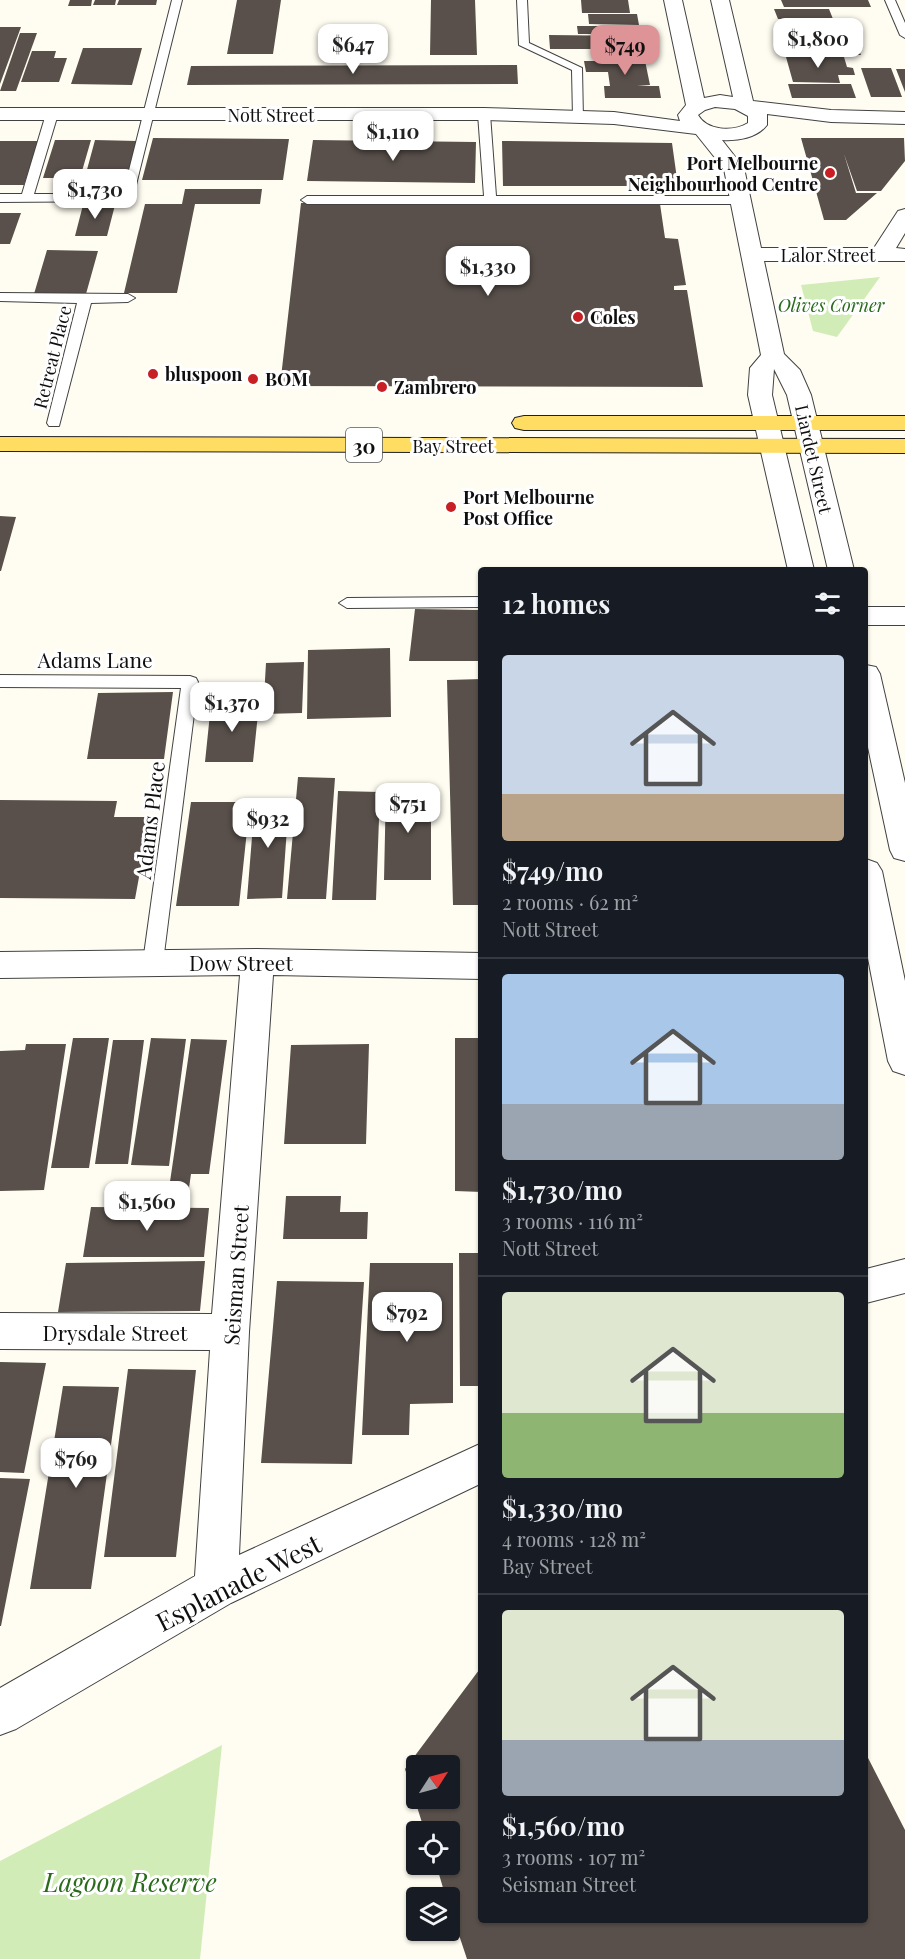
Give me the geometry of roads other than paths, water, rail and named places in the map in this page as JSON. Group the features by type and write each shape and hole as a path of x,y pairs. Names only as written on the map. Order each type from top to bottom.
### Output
{"main road":[{"name":"Bay Street","path":"0,423 905,423"},
{"name":"Bay Street","path":"0,444 905,446"}],"street":[{"path":"674,2 721,2 745,106 758,115 759,122 734,168 701,129 688,118 695,107 674,2"},
{"name":"Nott Street","path":"614,118 695,107 720,101 745,106"},
{"path":"745,106 831,116 905,118"},
{"name":"Nott Street","path":"0,114 484,114 614,118 731,134 755,127"},
{"path":"755,127 831,116"},
{"name":"Liardet Street","path":"734,168 773,356 788,370 799,395 840,567"},
{"path":"881,255 905,215"},
{"name":"Lalor Street","path":"752,254 905,255"},
{"name":"Liardet Street","path":"773,356 762,368 760,395 800,567"},
{"path":"868,616 905,616"},
{"path":"868,683 905,850"},
{"path":"868,881 905,1061"},
{"name":"Dow Street","path":"0,965 257,962 478,966"},
{"name":"Seisman Street","path":"216,1588 230,1332 257,962"},
{"path":"868,1285 905,1276"},
{"name":"Drysdale Street","path":"0,1331 230,1332"},
{"name":"Esplanade West","path":"0,1713 216,1588 478,1464"}],"lane":[{"path":"0,198 128,198 177,0"},
{"path":"522,0 524,45 577,68 579,118"},
{"path":"890,0 905,35"},
{"path":"27,197 52,114"},
{"path":"484,114 490,200"},
{"path":"307,200 739,200"},
{"name":"Retreat Place","path":"0,297 128,298"},
{"name":"Retreat Place","path":"54,423 85,298"},
{"path":"347,603 478,602"},
{"name":"Adams Lane","path":"0,681 190,682"},
{"name":"Adams Place","path":"153,962 190,682"}],"place":[{"name":"Port Melbourne Neighbourhood Centre","path":"830,173"},
{"name":"Coles","path":"578,317"},
{"name":"bluspoon","path":"153,374"},
{"name":"BOM","path":"253,379"},
{"name":"Zambrero","path":"382,387"},
{"name":"Port Melbourne Post Office","path":"451,507"}],"park label":[{"name":"Olives Corner","path":"831,305"},
{"name":"Lagoon Reserve","path":"130,1881"}]}
